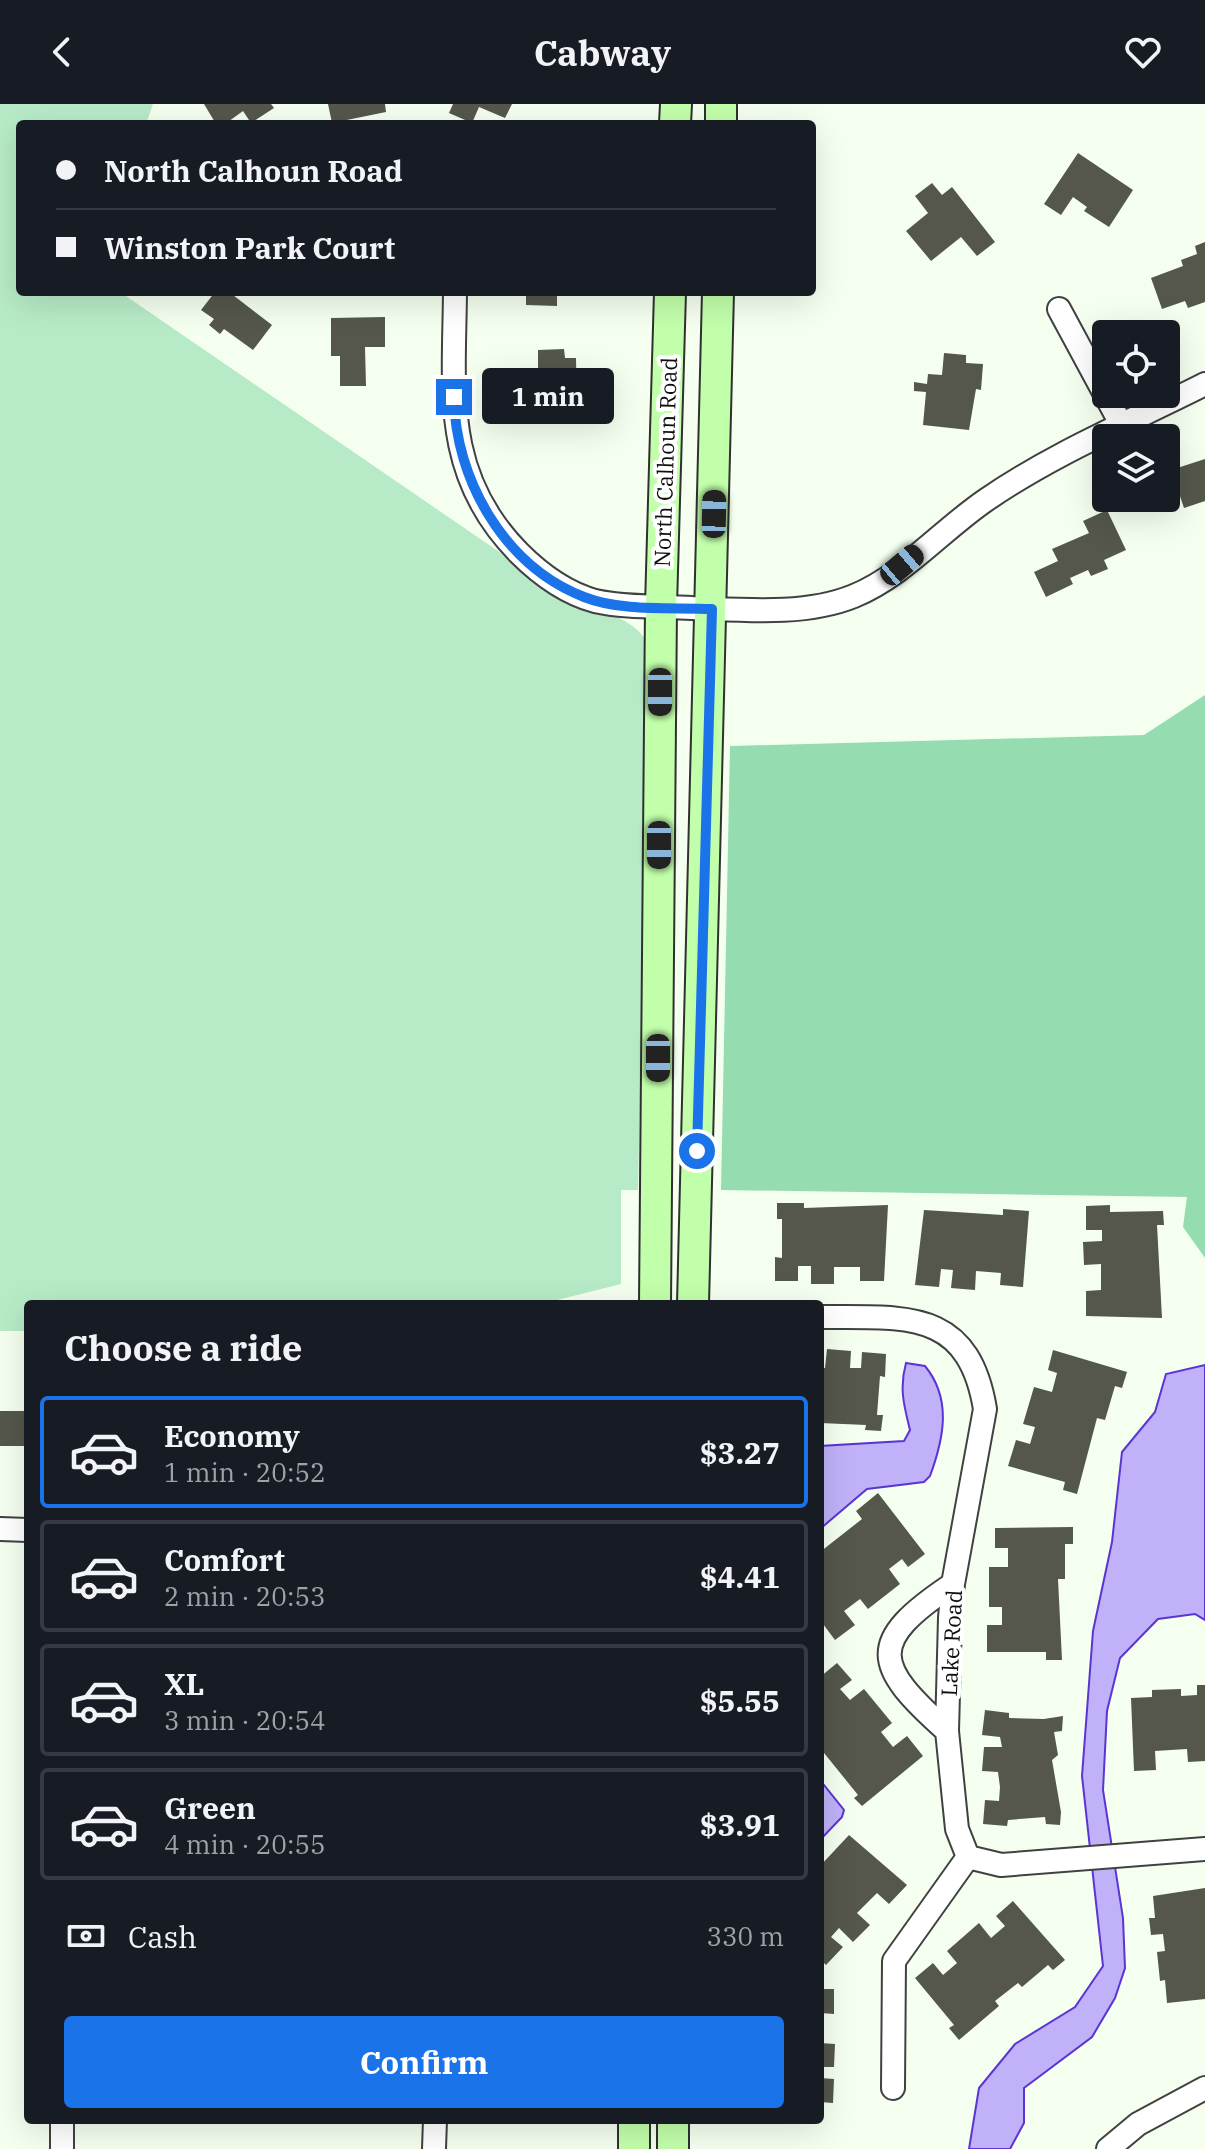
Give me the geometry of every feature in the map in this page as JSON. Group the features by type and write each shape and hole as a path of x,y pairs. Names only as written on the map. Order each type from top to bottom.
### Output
{"main road":[{"name":"North Calhoun Road","path":"655,1300 661,606 670,296"},
{"path":"693,1300 718,296"},
{"path":"634,2124 634,2149"},
{"path":"673,2124 673,2149"}],"street":[{"path":"455,296 454,418 460,453 478,498 511,545 550,580 598,601 712,609 811,607 856,595 889,575 987,499 1092,442 1120,422 1205,384"},
{"path":"1059,309 1120,422"},
{"name":"Lake Road","path":"824,1317 898,1319 928,1324 951,1337 970,1357 980,1381 985,1409 953,1584 947,1731 957,1829 968,1857"},
{"path":"0,1529 24,1530"},
{"path":"947,1731 902,1689 888,1651 891,1637 901,1623 953,1584"},
{"path":"893,2088 894,1961 968,1857 1001,1865 1205,1849"},
{"path":"1108,2149 1138,2124 1205,2088"},
{"path":"62,2124 62,2149"},
{"path":"434,2149 435,2124"}],"green space":[{"path":"0,104 153,104 147,120 16,120 16,296 126,296 565,597 626,621 644,638 650,649 638,1190 621,1190 621,1284 557,1300 24,1300 24,1331 0,1331"},
{"path":"1205,695 1205,1258 1183,1227 1187,1197 721,1190 730,746 1144,735"}],"shaded area":[{"path":"906,1363 925,1366 939,1392 942,1433 930,1476 924,1482 867,1489 824,1526 824,1446 904,1441 910,1430 904,1405"},
{"path":"1205,1365 1205,1620 1195,1614 1158,1619 1120,1658 1107,1711 1103,1790 1123,1918 1125,1968 1115,1998 1092,2037 1024,2088 1024,2123 1010,2149 969,2149 979,2088 1015,2044 1075,2007 1103,1966 1082,1776 1093,1631 1112,1542 1122,1452 1155,1412 1166,1374"},
{"path":"824,1785 844,1810 842,1817 824,1836"}],"building":[{"path":"204,104 271,104 274,108 256,120 249,120 243,111 231,120 214,120"},
{"path":"328,104 385,104 386,112 331,120"},
{"path":"453,104 512,104 505,118 479,107 473,120 449,113"},
{"path":"1078,153 1133,190 1109,227 1084,211 1087,207 1073,197 1061,215 1044,204"},
{"path":"932,183 942,195 952,187 995,242 977,256 961,237 931,261 906,231 928,213 915,196"},
{"path":"1205,242 1205,302 1188,308 1185,301 1162,309 1151,278 1183,266 1181,260 1197,254 1195,246"},
{"path":"212,296 234,296 272,325 253,350 224,329 220,334 209,325 214,319 201,310"},
{"path":"526,296 557,296 557,306 526,305"},
{"path":"385,317 385,347 365,347 366,386 340,386 340,356 331,356 331,318"},
{"path":"564,349 565,358 576,358 577,413 520,413 520,383 538,383 538,350"},
{"path":"944,353 966,355 966,363 983,364 981,390 976,389 969,430 923,425 926,392 914,391 914,382 927,384 928,374 942,375"},
{"path":"1205,459 1205,501 1184,508 1180,496 1180,467"},
{"path":"1108,512 1126,550 1104,560 1108,569 1091,576 1088,570 1070,578 1073,584 1046,597 1034,572 1058,561 1052,549 1089,533 1083,521"},
{"path":"777,1203 804,1203 804,1208 888,1205 884,1281 860,1281 860,1267 834,1267 834,1284 811,1284 811,1266 798,1266 798,1281 775,1281 775,1257 782,1258 782,1219 777,1219"},
{"path":"1110,1205 1110,1212 1163,1211 1164,1225 1157,1225 1162,1318 1086,1316 1086,1291 1101,1290 1101,1264 1084,1265 1083,1242 1102,1241 1102,1230 1086,1230 1086,1206"},
{"path":"1003,1209 1029,1211 1023,1287 1000,1285 1001,1273 976,1271 975,1290 951,1288 953,1270 941,1269 939,1287 915,1285 924,1210 1003,1215"},
{"path":"827,1349 851,1351 850,1368 861,1368 862,1352 886,1354 885,1377 880,1376 877,1415 883,1415 881,1431 865,1430 866,1425 824,1423"},
{"path":"1053,1350 1127,1372 1122,1388 1115,1386 1105,1420 1097,1418 1077,1494 1063,1490 1065,1482 1008,1466 1016,1440 1030,1444 1035,1427 1023,1424 1034,1387 1052,1392 1057,1373 1048,1370"},
{"path":"0,1411 24,1411 24,1446 0,1446"},
{"path":"878,1493 925,1554 908,1567 902,1559 889,1569 900,1584 868,1609 860,1599 844,1611 855,1625 835,1640 824,1625 824,1549 862,1519 856,1511"},
{"path":"1073,1527 1073,1544 1065,1544 1065,1579 1058,1579 1062,1660 1046,1660 1046,1652 987,1652 987,1625 1002,1625 1002,1607 989,1607 989,1567 1008,1567 1008,1548 995,1548 995,1528"},
{"path":"837,1663 852,1680 840,1689 850,1700 864,1689 892,1723 881,1732 893,1747 907,1736 923,1756 862,1806 854,1798 858,1795 824,1753 824,1674"},
{"path":"1197,1685 1205,1685 1205,1761 1188,1762 1187,1749 1155,1751 1156,1770 1134,1771 1131,1698 1152,1697 1152,1690 1181,1689 1181,1696 1197,1695"},
{"path":"985,1710 1009,1713 1009,1718 1063,1716 1062,1731 1054,1732 1058,1755 1052,1760 1061,1812 1060,1825 1046,1824 1045,1817 1008,1820 1007,1826 983,1824 985,1800 999,1801 1000,1787 998,1772 982,1771 984,1747 1002,1747 1000,1737 982,1735"},
{"path":"849,1835 907,1885 889,1904 877,1893 857,1913 870,1925 853,1942 839,1928 831,1937 843,1947 826,1965 824,1963 824,1862"},
{"path":"1205,1888 1205,1999 1167,2003 1165,1980 1160,1981 1157,1952 1165,1951 1163,1934 1151,1935 1149,1918 1155,1918 1153,1896"},
{"path":"1013,1901 1065,1960 1053,1970 1048,1965 1022,1987 1018,1983 995,2001 999,2006 959,2040 949,2028 954,2025 915,1978 933,1963 943,1975 957,1963 947,1951 979,1923 991,1938 1005,1926 996,1916"},
{"path":"824,1989 834,1989 834,2014 824,2013"},
{"path":"824,2043 835,2044 834,2067 824,2067"},
{"path":"824,2078 834,2079 833,2103 824,2102"}],"route":[{"path":"454,397 460,453 468,477 494,523 528,562 550,580 598,601 619,605 712,609 697,1151"}]}
